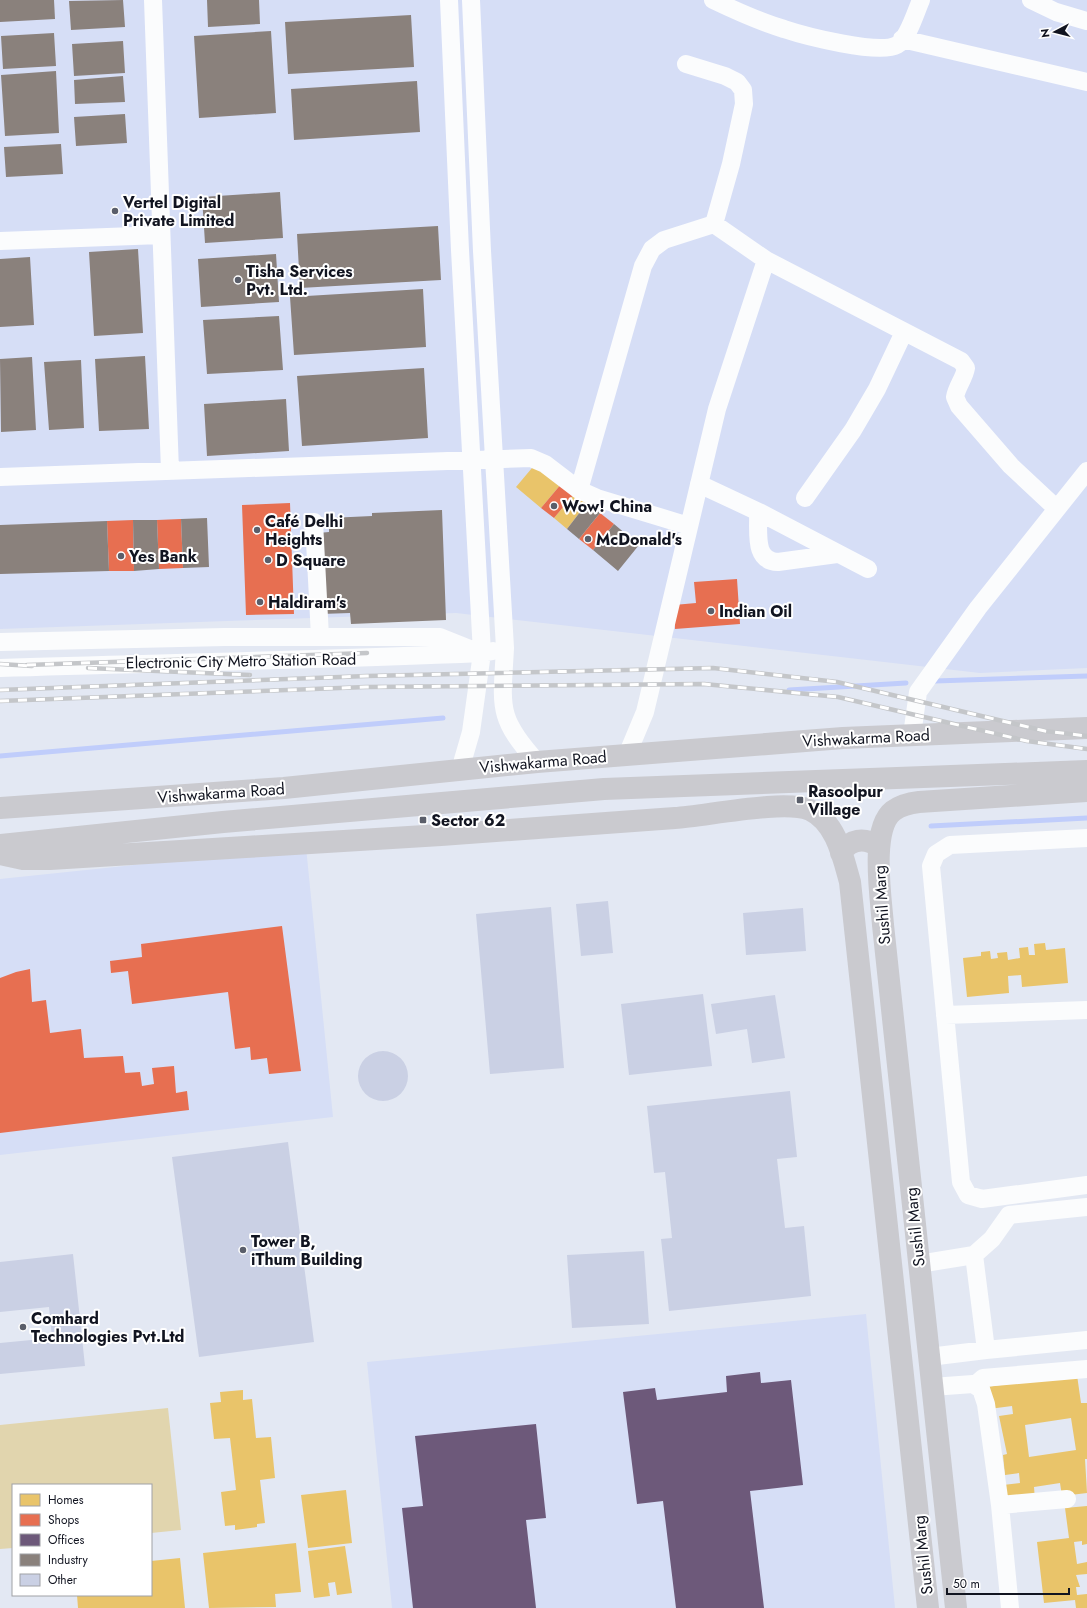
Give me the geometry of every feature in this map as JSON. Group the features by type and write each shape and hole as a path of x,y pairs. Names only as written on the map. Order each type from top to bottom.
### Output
{"street":[{"path":"153,0 170,471"},
{"path":"460,770 471,732 482,653 460,250 449,1 471,0 482,251 505,648 502,703 504,714 510,728 537,762"},
{"path":"713,0 733,10 784,29 860,47 881,49 897,45 902,39 908,30 915,2"},
{"path":"1031,0 1056,12 1087,21"},
{"path":"902,39 1087,82"},
{"path":"686,64 725,76 737,82 743,90 744,104 731,164 714,224"},
{"path":"579,490 643,266 652,249 664,240 714,224"},
{"path":"714,224 766,260 961,361 966,368 965,377 956,388 954,397 959,406 1011,466 1056,508"},
{"path":"0,241 161,235"},
{"path":"627,755 645,712 717,409 766,260"},
{"path":"805,498 853,430 877,389 904,332"},
{"path":"0,477 531,458 545,464 579,490 597,498 689,526"},
{"path":"912,735 918,692 978,608 1056,508 1087,471"},
{"path":"699,484 758,512 868,569"},
{"path":"758,512 760,552 764,558 770,562 837,554"},
{"path":"314,522 320,637"},
{"path":"0,642 320,637 440,637 482,653"},
{"name":"Electronic City Metro Station Road","path":"0,668 334,659 482,653 505,648"},
{"name":"Vishwakarma Road","path":"0,808 284,788 537,762 843,738 1087,728"},
{"name":"Vishwakarma Road","path":"0,844 222,822 620,788 1087,771"},
{"path":"769,782 798,806"},
{"path":"284,788 276,792 271,798 270,803 272,810 276,814 286,817"},
{"path":"620,788 623,821"},
{"path":"841,853 846,845 856,841 872,842 878,846 885,823 892,812 906,804 1087,791"},
{"path":"220,793 233,797 237,802 238,808 236,815 232,819 222,822"},
{"path":"0,854 23,859 50,859 442,835 798,806"},
{"name":"Sushil Marg","path":"798,806 811,810 821,817 837,840 850,882 928,1608"},
{"path":"1087,838 950,845 936,854 931,866 961,1182 968,1195 982,1199 1087,1186"},
{"name":"Sushil Marg","path":"878,846 883,925 956,1608"},
{"path":"945,1015 1087,1010"},
{"path":"919,1264 974,1255 992,1239 1009,1215 1087,1207"},
{"path":"974,1255 986,1350"},
{"path":"929,1357 1087,1340"},
{"path":"975,1385 983,1378 1087,1369"},
{"path":"932,1387 973,1384 981,1389 986,1404 1000,1505 1010,1608"},
{"path":"1000,1505 1067,1499"}],"shaded area":[{"path":"0,0 1087,0 1087,668 980,673 456,613 0,629"},
{"path":"306,847 333,1117 0,1155 0,879"},
{"path":"866,1314 895,1608 392,1608 367,1362"},
{"path":"168,1408 181,1530 152,1533 152,1484 12,1484 12,1548 0,1549 0,1425"}],"building: Homes":[{"path":"537,462 562,483 541,508 516,487"},
{"path":"575,493 587,503 567,529 554,518"},
{"path":"1045,943 1046,950 1065,948 1068,983 1022,987 1021,975 1008,976 1009,993 967,997 963,958 981,956 981,952 990,951 991,959 998,958 997,953 1007,952 1008,960 1020,958 1019,948 1028,947 1029,955 1035,955 1034,944"},
{"path":"1077,1375 1081,1403 1087,1403 1087,1459 1085,1459 1087,1493 1062,1496 1060,1483 1034,1487 1035,1500 1005,1503 1003,1485 1020,1483 1019,1473 1005,1475 1003,1455 1007,1454 999,1416 1013,1414 1012,1406 989,1409 986,1387","holes":["1071,1418 1076,1450 1029,1457 1025,1425"]},
{"path":"243,1390 243,1400 252,1399 256,1438 271,1437 275,1478 260,1480 265,1523 257,1524 257,1527 235,1530 235,1525 225,1526 221,1492 236,1490 230,1438 214,1439 210,1403 221,1402 220,1392"},
{"path":"346,1490 352,1543 308,1548 301,1495"},
{"path":"1087,1506 1087,1544 1082,1545 1082,1541 1074,1542 1077,1564 1087,1562 1087,1574 1076,1575 1080,1587 1076,1587 1077,1595 1087,1594 1087,1608 1076,1608 1075,1600 1044,1603 1037,1542 1069,1538 1065,1508"},
{"path":"296,1543 301,1592 275,1594 276,1607 209,1608 203,1553"},
{"path":"345,1546 352,1593 337,1595 335,1582 328,1583 330,1596 314,1598 308,1551"},
{"path":"180,1558 185,1608 78,1608 77,1596 152,1596 152,1561"}],"building: Shops":[{"path":"562,483 575,493 554,518 541,508"},
{"name":"D Square","path":"290,503 294,614 246,615 242,505"},
{"path":"600,513 614,524 593,550 579,539"},
{"path":"181,519 183,568 159,569 157,520"},
{"path":"133,520 134,571 109,571 107,521"},
{"path":"737,579 740,624 675,629 674,605 696,603 694,582"},
{"path":"282,926 301,1071 269,1074 267,1058 251,1060 250,1047 235,1049 228,992 132,1004 128,971 111,973 110,961 142,957 141,944"},
{"path":"30,969 32,1002 46,1000 50,1033 81,1029 84,1058 123,1056 125,1073 140,1072 142,1086 154,1084 152,1068 174,1066 176,1093 187,1091 189,1110 0,1133 0,978"}],"building: Offices":[{"path":"760,1372 761,1383 791,1380 803,1485 750,1491 764,1608 676,1608 663,1501 637,1504 623,1392 655,1388 657,1400 727,1392 726,1376"},
{"path":"536,1424 546,1518 526,1520 536,1608 413,1608 402,1508 423,1506 415,1436"}],"building: Industry":[{"path":"0,0 54,0 55,19 0,22"},
{"path":"123,0 125,27 71,30 69,1"},
{"path":"207,0 259,0 260,24 208,27"},
{"path":"411,15 414,67 288,74 285,22"},
{"path":"271,31 276,113 199,118 194,36"},
{"path":"54,33 56,66 3,69 1,36"},
{"path":"123,41 125,73 74,76 72,44"},
{"path":"56,71 59,133 5,136 1,75"},
{"path":"123,76 125,102 75,104 74,80"},
{"path":"417,81 420,132 294,140 291,89"},
{"path":"125,114 127,143 76,146 74,117"},
{"path":"61,144 63,174 6,177 4,147"},
{"path":"280,192 283,238 205,243 202,197"},
{"path":"438,226 441,280 300,288 297,234"},
{"path":"138,249 143,333 94,336 89,252"},
{"name":"Tisha Services Pvt. Ltd.","path":"276,254 279,302 201,307 198,259"},
{"path":"30,257 34,325 0,327 0,259"},
{"path":"423,289 426,347 294,355 290,297"},
{"path":"279,316 283,370 207,374 203,320"},
{"path":"145,356 149,429 99,431 95,359"},
{"path":"32,357 36,430 1,432 0,359"},
{"path":"81,360 84,428 49,430 44,362"},
{"path":"424,368 428,438 302,446 297,376"},
{"path":"286,399 289,451 207,456 204,404"},
{"path":"587,503 600,513 579,539 567,529"},
{"path":"442,510 446,620 351,624 350,613 321,614 318,533 329,532 329,518 372,516 372,513"},
{"path":"207,518 209,567 183,568 181,519"},
{"path":"133,520 157,520 159,569 134,571"},
{"path":"107,521 109,571 0,574 0,525"},
{"path":"614,524 639,545 618,571 593,550"}],"building: Other":[{"path":"608,901 613,953 581,956 576,904"},
{"path":"551,907 564,1068 490,1074 476,914"},
{"path":"803,908 806,951 746,955 743,913"},
{"path":"703,994 712,1066 629,1075 621,1004"},
{"path":"775,995 785,1058 752,1063 747,1029 716,1034 711,1004"},
{"path":"378,1051 388,1051 401,1058 408,1071 408,1081 401,1094 388,1101 378,1101 369,1097 362,1090 358,1081 358,1071 362,1062 369,1055"},
{"path":"790,1091 797,1157 777,1159 785,1228 804,1226 811,1296 669,1311 661,1239 672,1238 665,1172 654,1173 647,1106"},
{"name":"Tower B, iThum Building","path":"288,1142 314,1342 199,1357 172,1157"},
{"path":"644,1251 649,1324 572,1328 567,1255"},
{"path":"73,1254 85,1366 0,1374 0,1343 52,1338 49,1307 0,1312 0,1262"}],"waterway":[{"path":"935,681 1087,676"},
{"path":"789,690 906,683"},
{"path":"0,756 443,718"},
{"path":"931,826 1087,818"}],"railway":[{"path":"27,665 367,653"},
{"path":"0,664 32,666"},
{"path":"88,668 250,675"},
{"path":"0,690 367,676 713,668 837,682 1045,731 1087,736"},
{"path":"0,701 366,687 704,684 838,697 1027,741 1087,749"}],"place":[{"name":"Vertel Digital Private Limited","path":"115,211"},
{"name":"Tisha Services Pvt. Ltd.","path":"238,280"},
{"name":"Wow! China","path":"554,506"},
{"name":"Café Delhi Heights","path":"257,530"},
{"name":"McDonald's","path":"588,539"},
{"name":"Yes Bank","path":"121,556"},
{"name":"D Square","path":"268,560"},
{"name":"Haldiram's","path":"260,602"},
{"name":"Indian Oil","path":"711,611"},
{"name":"Rasoolpur Village","path":"800,800"},
{"name":"Sector 62","path":"423,820"},
{"name":"Tower B, iThum Building","path":"243,1250"},
{"name":"Comhard Technologies Pvt.Ltd","path":"23,1327"}]}
